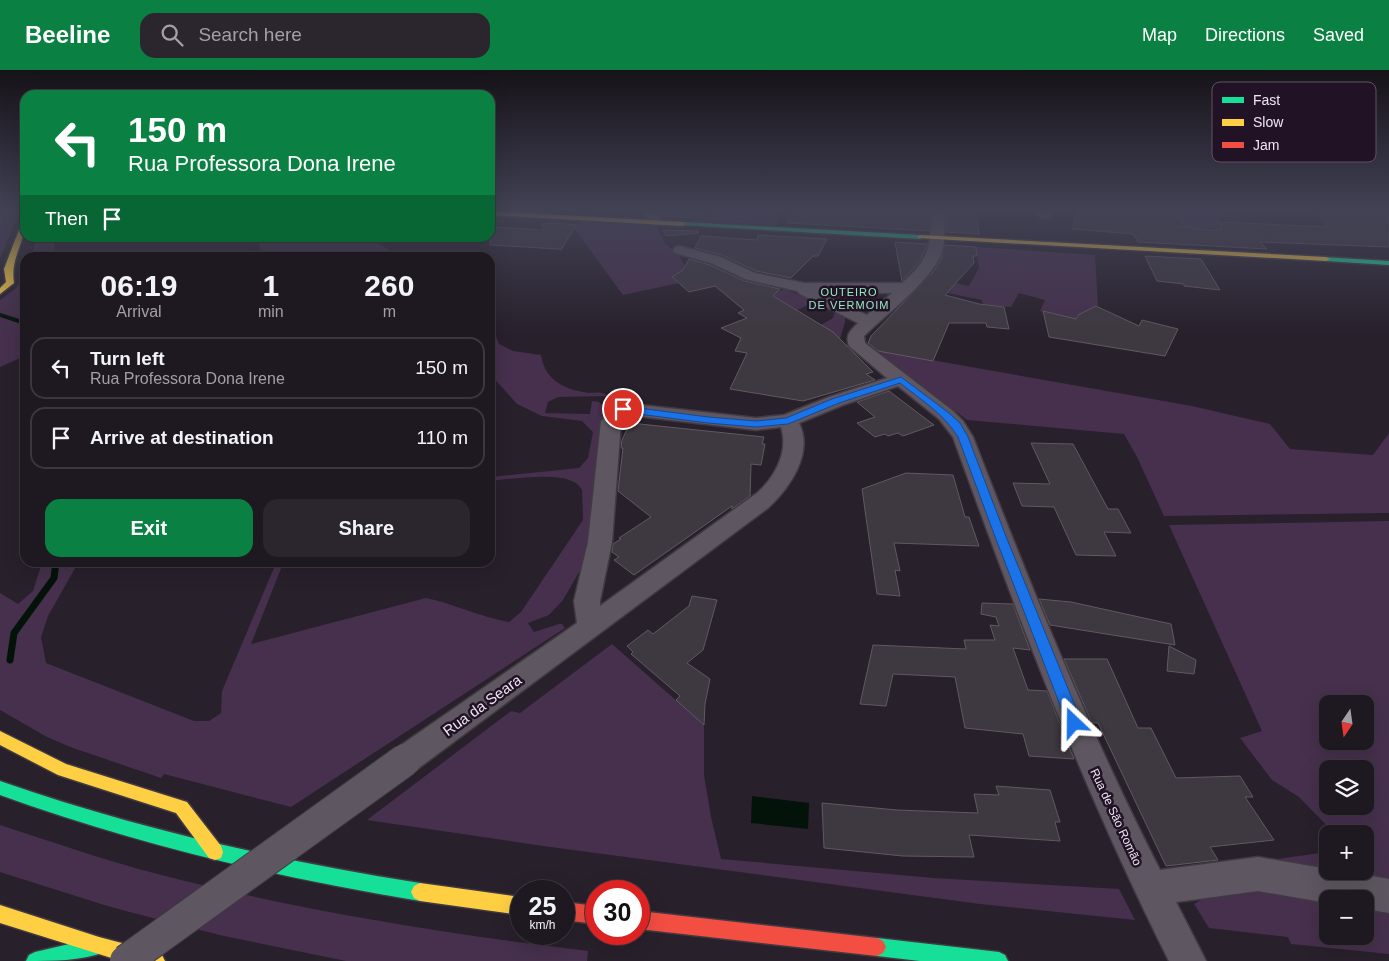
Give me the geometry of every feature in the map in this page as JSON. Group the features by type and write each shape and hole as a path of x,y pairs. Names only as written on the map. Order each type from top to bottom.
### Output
{"main road":[{"path":"0,292 10,283 4,272 13,251"},
{"path":"1145,251 1389,263"},
{"path":"0,738 63,770 181,807 215,852"},
{"path":"0,788 132,832 215,852 372,885 510,904"},
{"path":"0,914 112,954 156,961"},
{"path":"650,921 999,961"},
{"path":"35,961 112,954"}],"street":[{"path":"682,251 716,260 754,278 804,288 906,288"},
{"name":"Rua de São Romão","path":"935,251 930,262 906,288 856,334 855,340 858,346 946,415 956,425 963,437 1052,669 1089,758 1158,903 1188,961"},
{"path":"804,288 805,291 869,322"},
{"path":"590,626 587,601 600,542 611,420 623,409 756,424 788,421 836,401 901,380"},
{"name":"Rua da Seara","path":"112,954 405,760 706,544 772,492 786,471 793,450 793,428 788,421"},
{"path":"1158,903 1258,874 1389,896"}],"shaded area":[{"path":"55,251 56,252 33,252"},
{"path":"261,251 393,252 261,252"},
{"path":"591,251 674,251 685,266 696,276 676,281 679,283 623,295"},
{"path":"977,251 1029,251 1095,255 1098,305 1076,316 1076,320 1040,311 1045,300 1019,293 1011,307 983,305 982,300 918,287 925,278 931,277 969,286 979,268"},
{"path":"20,283 20,358 0,367 0,300"},
{"path":"784,289 817,301 797,310 770,294"},
{"path":"833,308 845,315 840,339 821,325 833,318 835,312"},
{"path":"495,334 499,344 513,351 541,355 543,364 552,378 565,387 580,392 601,393 608,396 558,397 548,402 545,413 590,414 592,401 599,402 604,407 601,474 593,548 563,600 549,615 528,623 534,632 559,624 562,624 565,628 291,807 164,774 161,778 73,748 47,737 0,710 0,593 18,604 33,591 41,567 76,567 48,616 41,637 46,663 194,721 209,721 221,713 222,691 274,567 281,567 251,644 426,598 509,622 521,612 583,520 582,490 575,483 556,477 495,481 495,476 579,468 588,458 593,432 582,421 542,416 517,404 495,380"},
{"path":"875,350 1192,406 1270,424 1290,449 1373,455 1389,433 1389,513 1164,516 1137,457 1124,434 967,420"},
{"path":"1389,521 1389,882 1374,880 1374,825 1326,825 1299,797 1272,780 1240,738 1262,731 1169,525"},
{"path":"612,644 704,725 704,775 721,859 934,878 1119,889 1135,920 980,904 550,847 367,820 511,711 520,713"},
{"path":"752,796 809,803 808,829 751,823"},
{"path":"0,825 115,862 235,893 386,922 510,941 510,945 541,945 588,951 587,961 346,961 224,936 137,914 0,872"},
{"path":"1319,853 1319,870 1263,861"},
{"path":"1253,887 1319,898 1319,945 1374,945 1374,906 1389,908 1389,954 1291,944 1288,937 1209,928 1194,904 1213,893"}],"building":[{"path":"705,251 821,251 818,256 813,256 791,278 756,271 722,255"},
{"path":"897,251 925,251 921,260 902,281"},
{"path":"944,251 976,251 977,256 973,256 974,263 945,295 979,304 1004,307 1009,329 987,327 986,323 949,323 933,361 878,351 868,343 871,336 933,272 941,260"},
{"path":"1145,256 1201,259 1220,290 1157,281"},
{"path":"689,259 710,265 745,281 780,289 773,296 833,332 873,372 866,374 875,380 803,401 730,389 747,353 735,351 741,338 721,328 747,318 738,313 744,310 715,286 689,292 672,277 683,270"},
{"path":"1096,306 1139,326 1142,320 1178,329 1165,356 1049,337 1043,311 1076,319 1078,315"},
{"path":"889,391 934,425 903,436 898,433 875,437 857,423 875,417 857,402"},
{"path":"630,423 764,437 762,444 765,444 761,465 751,464 750,496 732,509 732,506 634,575 614,560 619,557 612,552 613,544 621,539 619,538 651,517 618,491 623,448 621,448 622,440"},
{"path":"1031,443 1073,444 1108,509 1118,509 1131,533 1104,532 1116,556 1076,555 1054,507 1022,506 1013,483 1050,484"},
{"path":"906,473 953,475 965,517 969,517 979,546 894,543 900,571 895,570 900,596 877,594 862,489"},
{"path":"692,596 717,600 703,650 687,663 710,679 705,704 704,725 676,700 680,696 631,654 633,652 627,646 648,630 653,634 689,606"},
{"path":"1039,599 1071,602 1171,624 1175,645 1050,625"},
{"path":"982,603 1013,604 1030,650 1013,648 1028,690 1047,691 1074,759 1029,756 1023,734 965,728 955,677 893,674 886,706 860,704 873,645 966,649 964,640 995,640 990,625 999,626 996,617 981,614"},
{"path":"1169,646 1196,660 1194,674 1167,671"},
{"path":"1064,659 1107,659 1138,728 1151,728 1176,778 1240,776 1253,797 1245,797 1274,840 1210,847 1218,860 1166,866 1098,723 1092,723"},
{"path":"996,786 1050,790 1060,822 1055,822 1060,841 969,835 974,857 903,856 824,848 822,803 897,810 978,813 974,794 999,795"}],"waterway":[{"path":"0,315 20,321"},
{"path":"10,660 14,633 54,578 55,567"}],"traffic: fast":[{"path":"1326,259 1389,263"},
{"path":"0,788 103,823 207,851 313,874 420,892"},
{"path":"35,961 99,946"},
{"path":"877,947 999,961"}],"traffic: slow":[{"path":"0,292 10,283 8,269 15,251"},
{"path":"1171,251 1326,259"},
{"path":"0,738 63,770 181,807 215,852"},
{"path":"420,892 510,904"},
{"path":"0,914 99,946 156,961"}],"traffic: jam":[{"path":"575,912 585,914"},
{"path":"650,921 877,947"}],"district":[{"name":"OUTEIRO DE VERMOIM","path":"849,298"}],"route":[{"path":"623,409 756,424 788,421 836,401 901,380 946,415 956,425 963,437 1074,723"}]}
